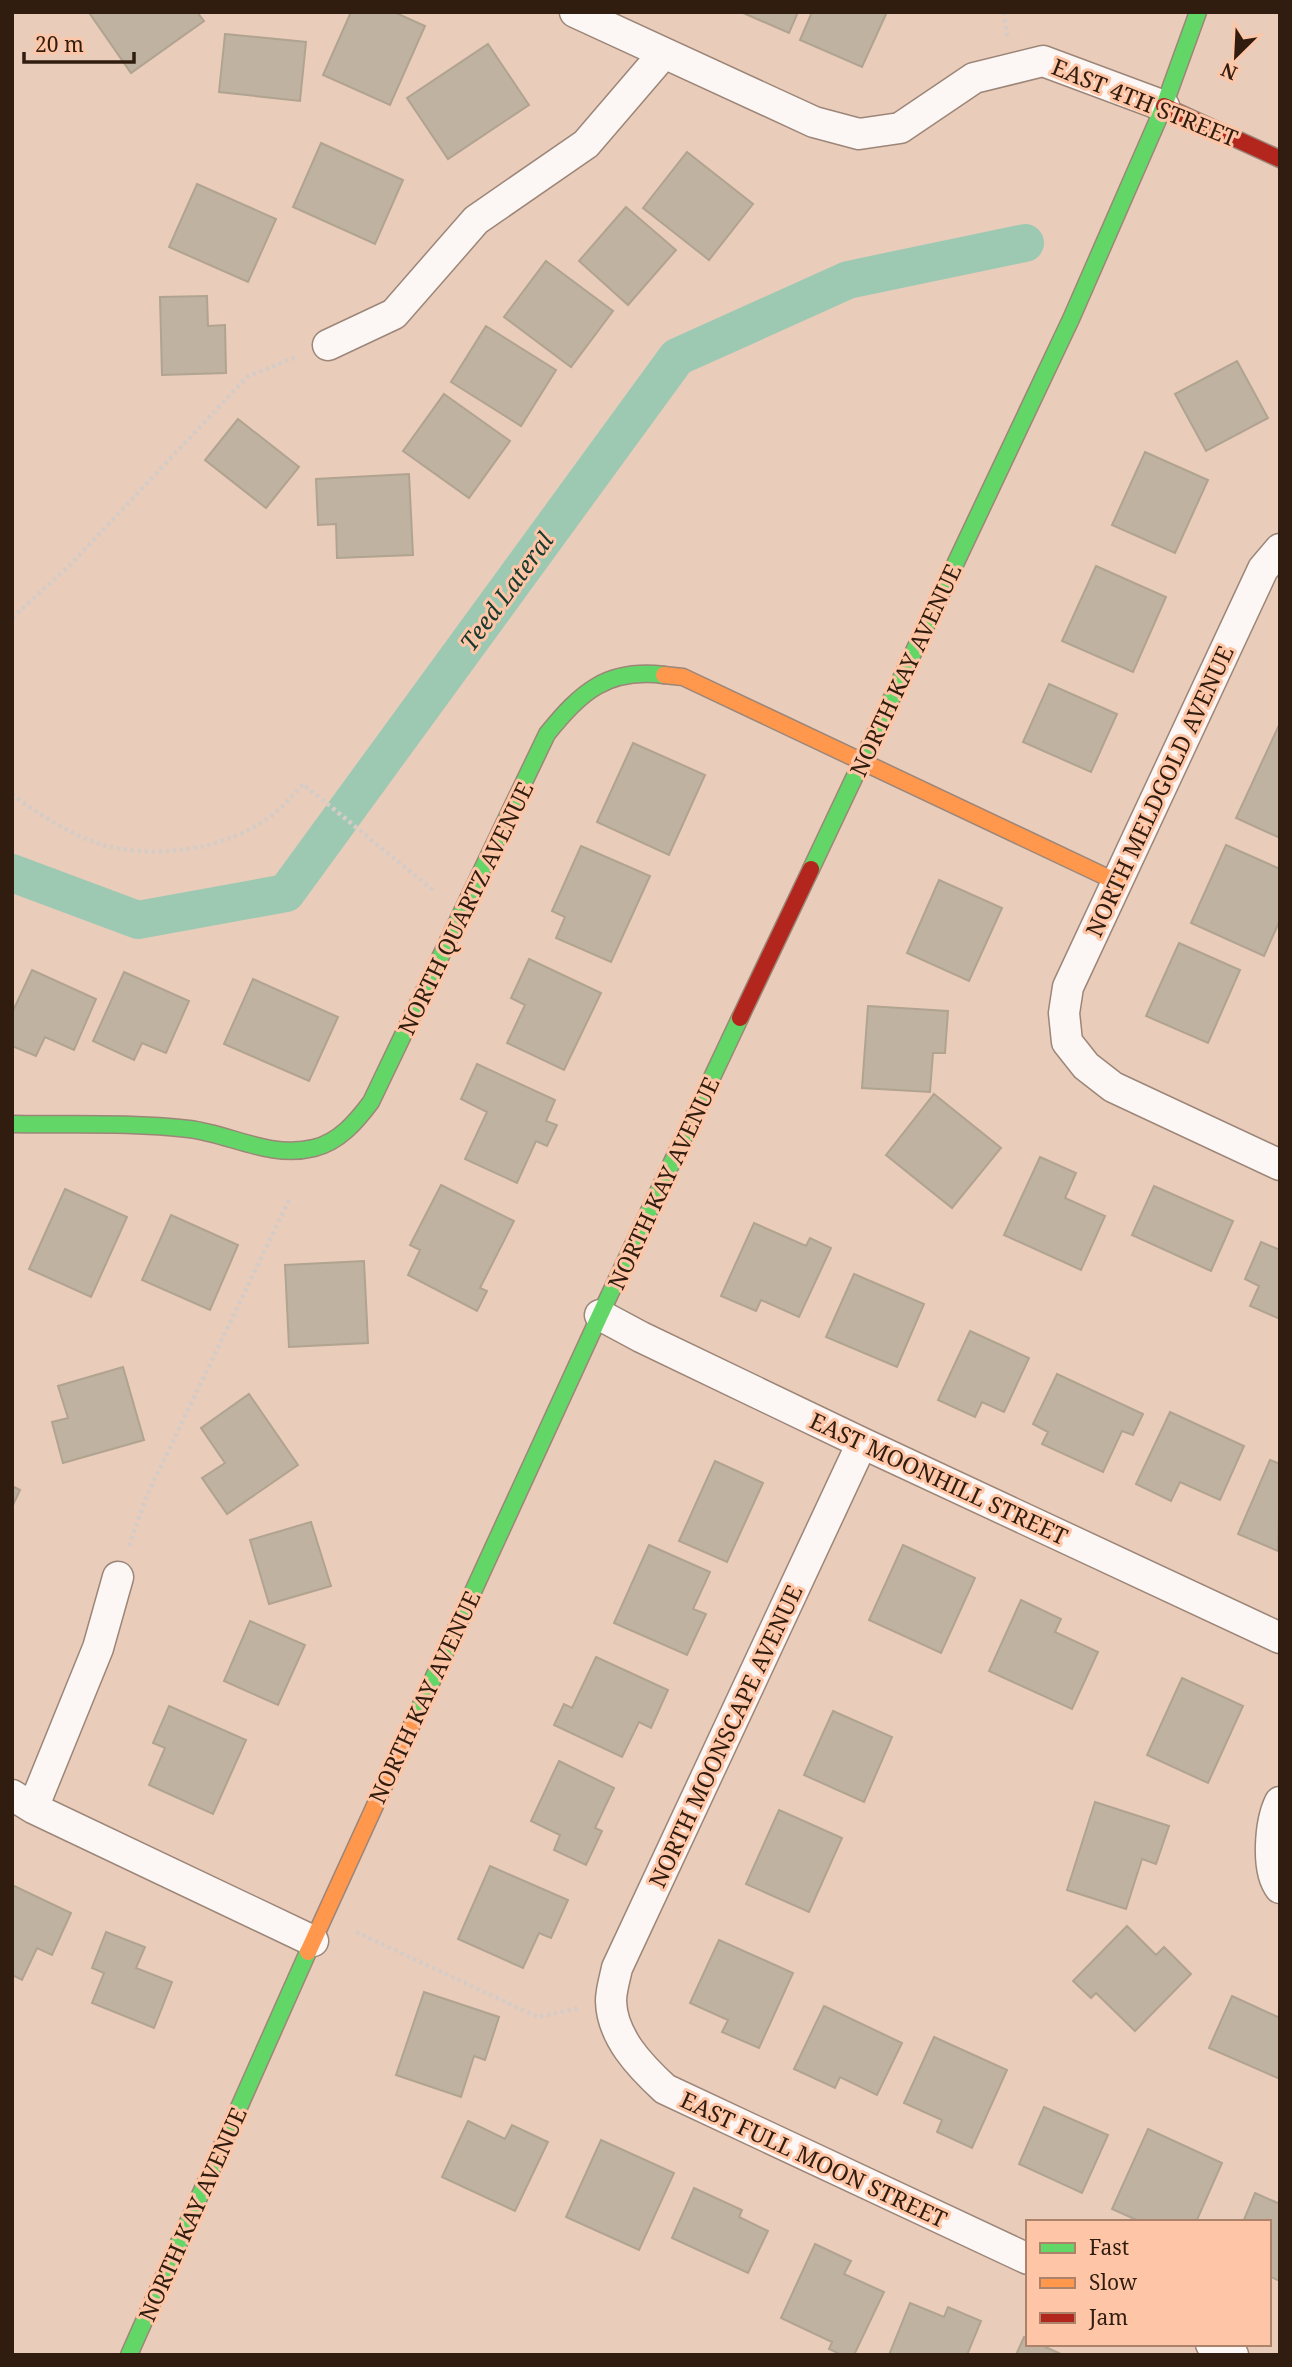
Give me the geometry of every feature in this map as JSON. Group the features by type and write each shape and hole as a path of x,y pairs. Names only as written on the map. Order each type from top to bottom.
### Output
{"street":[{"name":"EAST 4TH STREET","path":"575,12 814,122 859,134 900,128 974,78 1042,61 1164,106 1280,159"},
{"name":"NORTH KAY AVENUE","path":"129,2355 313,1941 600,1315 1071,319 1164,106 1198,12"},
{"path":"328,345 394,314 476,220 586,144 664,53"},
{"name":"NORTH MELDGOLD AVENUE","path":"1280,549 1263,569 1068,987 1064,1013 1067,1042 1086,1066 1113,1087 1280,1165"},
{"name":"NORTH QUARTZ AVENUE","path":"12,1124 161,1126 228,1138 262,1150 290,1152 315,1148 335,1139 355,1124 371,1102 547,734 571,704 601,682 642,672 683,677 862,761"},
{"path":"862,761 1117,882"},
{"name":"EAST MOONHILL STREET","path":"600,1315 640,1337 862,1443 1280,1637"},
{"name":"NORTH MOONSCAPE AVENUE","path":"620,2034 611,2001 617,1968 862,1443"},
{"path":"118,1577 98,1647 23,1802 313,1941"},
{"path":"1277,1885 1271,1844 1280,1802"},
{"name":"EAST FULL MOON STREET","path":"620,2034 638,2064 665,2089 1026,2258"},
{"path":"1215,2346 1233,2355"}],"path":[{"path":"12,618 71,564 247,377 256,371 328,345"},
{"path":"12,794 58,825 105,846 148,852 194,847 241,834 271,816 303,784 428,887 467,905"},
{"path":"118,1577 148,1495 289,1200"},
{"path":"348,1927 538,2017 611,2001"}],"building":[{"path":"197,12 204,21 131,73 90,14"},
{"path":"351,12 394,12 425,26 390,105 323,75"},
{"path":"741,12 798,12 789,33"},
{"path":"812,12 887,12 862,67 800,40"},
{"path":"225,34 306,42 300,101 219,92"},
{"path":"488,44 529,105 448,159 407,98"},
{"path":"321,143 403,180 375,244 293,207"},
{"path":"687,152 753,204 709,260 643,208"},
{"path":"197,184 276,219 248,282 169,247"},
{"path":"626,207 676,250 628,305 579,261"},
{"path":"546,261 613,311 571,367 504,317"},
{"path":"207,296 208,326 225,325 226,373 162,375 160,297"},
{"path":"486,326 556,370 521,426 451,382"},
{"path":"1237,361 1268,418 1206,451 1175,394"},
{"path":"444,394 510,441 469,498 403,451"},
{"path":"238,419 299,467 266,508 205,460"},
{"path":"1145,452 1208,480 1175,553 1112,525"},
{"path":"409,474 413,555 337,558 336,524 318,525 316,479"},
{"path":"1096,566 1166,597 1133,672 1062,641"},
{"path":"1049,684 1117,714 1091,772 1023,742"},
{"path":"1280,723 1280,838 1236,818"},
{"path":"633,743 705,775 669,855 597,822"},
{"path":"1226,845 1280,869 1280,920 1264,956 1191,923"},
{"path":"581,846 650,876 611,962 556,938 565,917 552,911"},
{"path":"939,880 1002,908 969,981 907,953"},
{"path":"1179,943 1240,970 1208,1043 1146,1016"},
{"path":"529,959 601,993 564,1070 507,1043 525,1005 511,998"},
{"path":"32,970 96,999 74,1050 45,1037 36,1056 12,1046 12,1013"},
{"path":"124,972 189,1001 166,1053 142,1043 134,1060 93,1041"},
{"path":"253,979 338,1017 309,1081 224,1044"},
{"path":"868,1006 948,1011 945,1053 933,1053 930,1092 862,1088"},
{"path":"477,1064 555,1100 546,1121 557,1125 547,1146 536,1141 517,1183 465,1159 487,1112 461,1099"},
{"path":"934,1094 1001,1148 952,1208 886,1155"},
{"path":"1040,1157 1076,1173 1065,1198 1105,1216 1081,1270 1004,1235"},
{"path":"441,1185 514,1221 480,1288 487,1291 477,1311 408,1275 420,1250 410,1245"},
{"path":"1154,1186 1233,1221 1211,1271 1132,1235"},
{"path":"65,1189 127,1217 91,1297 29,1269"},
{"path":"171,1215 238,1245 210,1310 142,1280"},
{"path":"754,1223 806,1246 810,1238 831,1248 799,1317 761,1300 756,1311 721,1296"},
{"path":"1261,1242 1280,1250 1280,1319 1250,1306 1259,1286 1245,1279"},
{"path":"364,1261 368,1343 289,1347 285,1265"},
{"path":"854,1274 924,1304 897,1367 826,1337"},
{"path":"970,1331 1029,1358 1004,1412 982,1402 975,1417 938,1400"},
{"path":"123,1367 144,1440 63,1463 52,1422 68,1418 58,1386"},
{"path":"1057,1374 1143,1414 1133,1435 1122,1431 1103,1472 1042,1444 1048,1432 1033,1424"},
{"path":"249,1394 298,1465 227,1514 202,1478 225,1463 201,1428"},
{"path":"1170,1412 1244,1446 1220,1500 1180,1482 1171,1501 1136,1484"},
{"path":"1270,1460 1280,1464 1278,1551 1238,1534"},
{"path":"715,1461 763,1483 727,1562 679,1541"},
{"path":"12,1486 20,1490 12,1507"},
{"path":"311,1522 331,1586 269,1604 250,1540"},
{"path":"649,1545 710,1572 693,1609 706,1614 687,1655 614,1623"},
{"path":"903,1545 975,1578 941,1653 869,1620"},
{"path":"1021,1600 1061,1619 1055,1632 1098,1652 1072,1709 989,1671"},
{"path":"250,1621 305,1645 278,1705 224,1681"},
{"path":"596,1657 668,1690 651,1728 639,1722 622,1757 554,1725 564,1704 572,1708"},
{"path":"1182,1678 1243,1706 1208,1783 1147,1755"},
{"path":"169,1706 246,1740 213,1814 149,1785 165,1748 153,1743"},
{"path":"833,1711 892,1737 864,1802 804,1775"},
{"path":"559,1761 614,1788 595,1828 602,1831 586,1865 554,1850 560,1835 531,1821"},
{"path":"1095,1802 1169,1826 1156,1864 1142,1859 1126,1909 1067,1890"},
{"path":"779,1810 842,1838 809,1912 746,1884"},
{"path":"490,1866 568,1900 551,1938 539,1933 523,1968 458,1939"},
{"path":"12,1885 71,1913 52,1955 37,1948 22,1980 12,1975"},
{"path":"1127,1926 1156,1955 1164,1947 1191,1974 1135,2031 1096,1993 1091,1998 1073,1981"},
{"path":"106,1932 145,1947 136,1968 172,1982 154,2028 92,2003 104,1973 92,1968"},
{"path":"719,1940 793,1973 759,2048 722,2032 728,2020 690,2003"},
{"path":"424,1992 499,2017 485,2060 474,2056 461,2097 396,2075"},
{"path":"1232,1996 1280,2018 1280,2079 1209,2048"},
{"path":"824,2006 902,2043 877,2095 840,2077 835,2088 794,2069"},
{"path":"934,2037 1007,2070 972,2148 937,2132 942,2120 904,2103"},
{"path":"1044,2107 1108,2135 1082,2193 1019,2164"},
{"path":"468,2121 505,2139 512,2125 548,2142 515,2211 442,2177"},
{"path":"1148,2129 1222,2163 1197,2220 1137,2220 1112,2209"},
{"path":"601,2140 674,2173 639,2250 566,2217"},
{"path":"694,2188 742,2210 739,2217 768,2231 748,2273 672,2238"},
{"path":"1255,2193 1280,2204 1280,2281 1271,2277 1271,2220 1244,2220"},
{"path":"815,2244 851,2261 844,2274 884,2292 854,2355 842,2355 829,2349 832,2342 781,2318"},
{"path":"910,2303 944,2317 948,2307 981,2321 967,2355 889,2355"},
{"path":"1024,2337 1026,2346 1043,2346 1063,2355 1016,2355"}],"waterway":[{"name":"Teed Lateral","path":"12,873 138,920 286,893 677,357 848,280 1025,243"}],"traffic: fast":[{"path":"811,869 1071,319 1164,106 1198,12"},
{"path":"12,1124 123,1125 189,1129 266,1148 298,1151 323,1145 339,1136 371,1102 547,734 572,706 597,686 626,675 664,675"},
{"path":"415,1718 740,1018"},
{"path":"129,2355 308,1952"}],"traffic: slow":[{"path":"664,675 683,677 1117,882"},
{"path":"308,1952 415,1718"}],"traffic: jam":[{"path":"1164,106 1280,159"},
{"path":"740,1018 811,869"}]}
